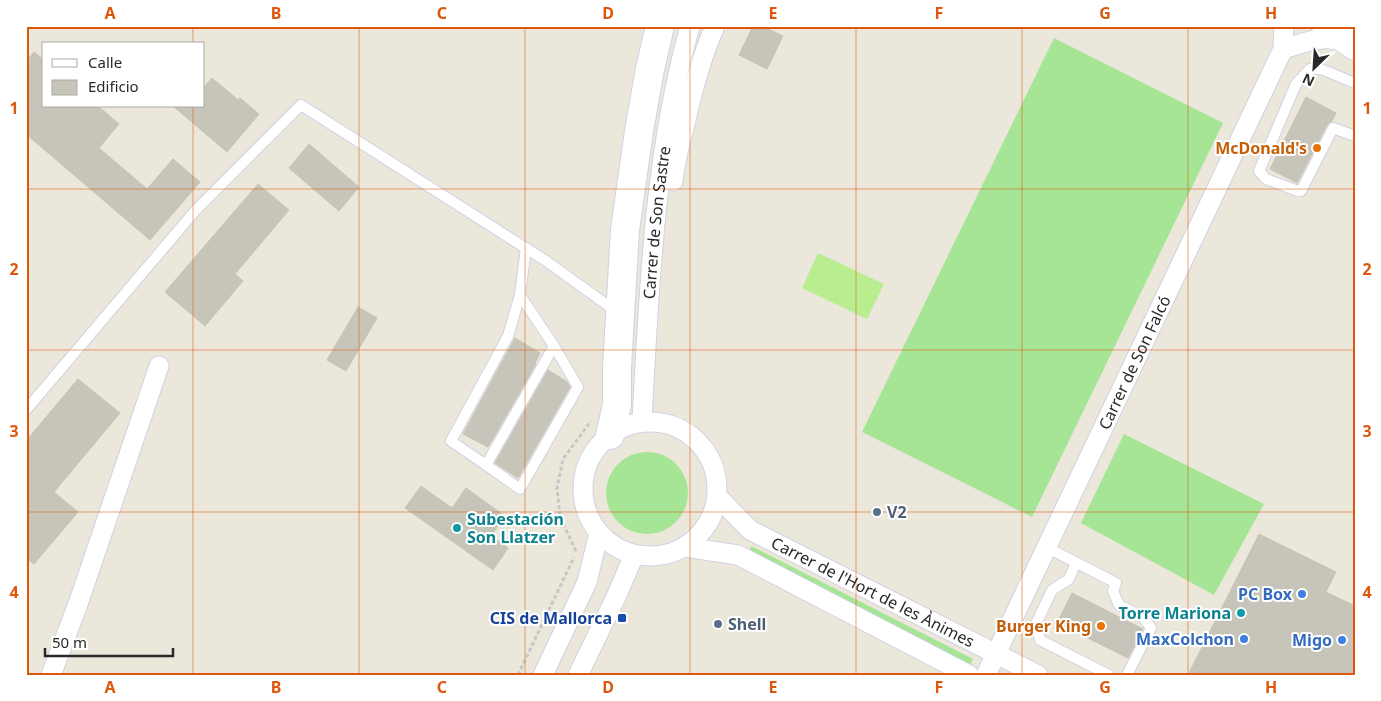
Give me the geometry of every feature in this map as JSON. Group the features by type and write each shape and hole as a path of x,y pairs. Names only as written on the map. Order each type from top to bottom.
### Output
{"street":[{"path":"610,435 617,405 620,314 628,203 640,122 660,26"},
{"name":"Carrer de Son Sastre","path":"642,421 650,275 666,132 673,91 690,26"},
{"path":"650,275 663,264 674,165 698,74 715,26"},
{"path":"1284,26 1283,50 1327,37 1353,45"},
{"path":"1326,26 1353,45"},
{"name":"Carrer de Son Falcó","path":"986,675 1283,50"},
{"path":"51,675 78,604 159,366"},
{"path":"642,421 674,426 693,437 707,454 716,474 718,496 712,516 701,534 685,547 669,554 652,557 634,555 609,543 599,533 587,514 583,493 585,471 594,451 610,435 642,421"},
{"name":"Carrer de l'Hort de les Ànimes","path":"718,496 750,530 1038,675"},
{"path":"543,675 587,582 599,533"},
{"name":"Carrer de l'Hort de les Ànimes","path":"685,547 738,555 969,675"},
{"path":"578,675 634,555"}],"lane":[{"path":"1355,83 1322,69 1310,69 1296,84 1259,170 1266,179 1301,191 1333,128 1355,136"},
{"path":"26,410 195,211 300,105 526,248 620,314"},
{"path":"520,295 554,346 578,387 520,488 451,441 508,336 520,295 526,248"},
{"path":"486,465 554,346"},
{"path":"1046,547 1116,583 1113,591 1119,605 1143,617 1151,628 1127,675"},
{"path":"1076,563 1069,579 1052,590 1036,624 1040,640 1109,675"}],"green space":[{"path":"1054,38 1223,123 1032,517 862,432"},
{"path":"818,253 884,284 867,319 802,288"},
{"path":"1124,434 1264,504 1214,595 1081,523"},
{"path":"647,452 663,455 676,464 685,477 688,493 685,509 676,522 663,531 647,534 631,531 618,522 609,509 606,493 609,477 618,464 631,455"},
{"path":"751,546 973,659 970,666 749,553"}],"building":[{"path":"753,26 762,26 783,36 767,69 739,55"},
{"path":"34,52 42,58 42,108 100,108 119,124 99,148 147,189 173,159 200,182 150,240 26,134 26,62"},
{"path":"212,78 238,100 240,98 259,114 227,152 175,108 205,108 205,86"},
{"path":"1306,97 1336,113 1332,121 1327,125 1297,183 1270,169"},
{"path":"309,144 359,187 339,211 289,168"},
{"path":"258,184 289,210 235,274 243,281 205,326 165,292"},
{"path":"358,307 377,318 346,371 327,360"},
{"path":"515,338 540,353 536,364 488,447 463,434"},
{"path":"548,370 566,381 570,387 518,478 495,463"},
{"path":"78,379 120,413 54,492 78,512 34,564 26,558 26,441"},
{"name":"Subestación Son Llatzer","path":"421,486 452,508 466,488 505,516 491,536 508,548 493,570 405,508"},
{"path":"1259,534 1336,572 1326,592 1355,606 1355,675 1188,675"},
{"name":"Burger King","path":"1072,593 1143,629 1128,658 1057,623"}],"place":[{"name":"McDonald's","path":"1317,148"},
{"name":"V2","path":"877,512"},
{"name":"Subestación Son Llatzer","path":"457,528"},
{"name":"PC Box","path":"1302,594"},
{"name":"Torre Mariona","path":"1241,613"},
{"name":"CIS de Mallorca","path":"622,618"},
{"name":"Shell","path":"718,624"},
{"name":"Burger King","path":"1101,626"},
{"name":"MaxColchon","path":"1244,639"},
{"name":"Migo","path":"1342,640"}]}
